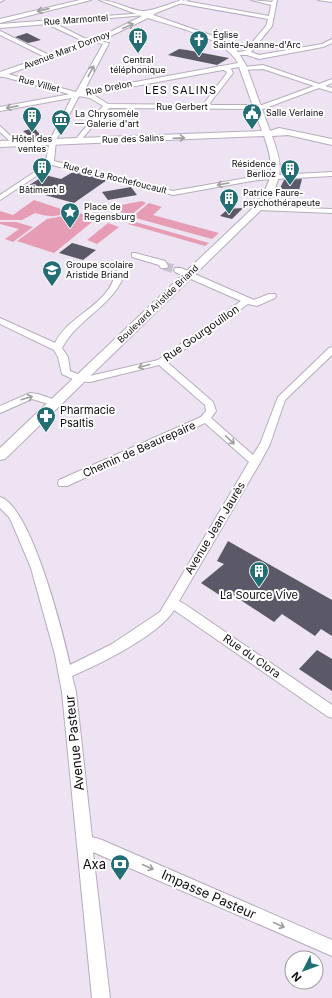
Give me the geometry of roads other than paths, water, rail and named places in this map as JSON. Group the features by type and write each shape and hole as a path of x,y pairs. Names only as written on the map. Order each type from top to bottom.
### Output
{"main road":[{"path":"0,22 88,0"},
{"path":"102,0 204,33 223,43 236,54"},
{"name":"Avenue Marx Dormoy","path":"0,74 92,42 102,40 149,14 183,1"},
{"name":"Boulevard Aristide Briand","path":"0,456 258,208 269,192 275,177 275,161 243,67 236,54"},
{"name":"Rue Drelon","path":"0,109 220,67 243,67"},
{"name":"Rue des Salins","path":"0,144 265,130 332,142"}],"street":[{"path":"246,53 267,29 274,2 253,0"},
{"path":"320,0 332,2"},
{"path":"183,1 227,11 270,18"},
{"name":"Rue Marmontel","path":"0,22 9,26 149,14"},
{"path":"47,22 92,42"},
{"path":"0,33 49,57"},
{"path":"0,198 48,166 50,162 52,142 74,98 78,94 106,43 102,40"},
{"path":"236,54 246,53 259,58 323,45 332,41"},
{"path":"259,58 263,67"},
{"path":"209,107 207,103 230,73 228,70 220,67"},
{"path":"243,67 263,67 332,90"},
{"name":"Rue Villiet","path":"0,74 78,94 92,96 107,106"},
{"name":"Rue Gerbert","path":"107,106 267,106 332,81"},
{"path":"77,141 107,106"},
{"path":"0,128 15,143"},
{"name":"Rue de La Rochefoucault","path":"50,162 173,192 258,178 332,174"},
{"path":"258,208 332,211"},
{"path":"135,255 162,263 164,266"},
{"path":"57,348 63,337 112,291 122,275 122,269"},
{"path":"178,270 247,301"},
{"name":"Rue Gourgouillon","path":"80,380 97,378 161,362 247,301 257,303 272,296"},
{"path":"0,321 57,348 63,357 64,372 80,380"},
{"name":"Avenue Jean Jaurès","path":"65,673 108,651 151,625 164,615 191,567 256,461 265,444 281,399 332,350"},
{"name":"Chemin de Beaurepaire","path":"63,483 205,420 211,411 210,404 161,362"},
{"path":"0,410 30,396 35,396 55,403"},
{"path":"205,420 210,421 250,458 256,461"},
{"name":"Avenue Pasteur","path":"0,501 13,514 28,544 39,575 65,673 71,710 101,998"},
{"name":"Rue du Clora","path":"171,603 182,608 332,712"},
{"name":"Impasse Pasteur","path":"85,844 97,845 332,948"}],"tunnel":[{"path":"164,266 178,270"}],"place":[{"name":"Central téléphonique","path":"138,54"},
{"name":"Église Sainte-Jeanne-d'Arc","path":"199,57"},
{"name":"Salle Verlaine","path":"252,130"},
{"name":"Hôtel des ventes","path":"32,133"},
{"name":"La Chrysomèle — Galerie d'art","path":"61,136"},
{"name":"Bâtiment B","path":"42,184"},
{"name":"Résidence Berlioz","path":"290,186"},
{"name":"Patrice Faure- psychothérapeute","path":"229,215"},
{"name":"Place de Regensburg","path":"70,229"},
{"name":"Groupe scolaire Aristide Briand","path":"52,287"},
{"name":"Pharmacie Psaltis","path":"46,433"},
{"name":"La Source Vive","path":"259,588"},
{"name":"Axa","path":"120,881"}],"district":[{"name":"LES SALINS","path":"181,90"}]}
